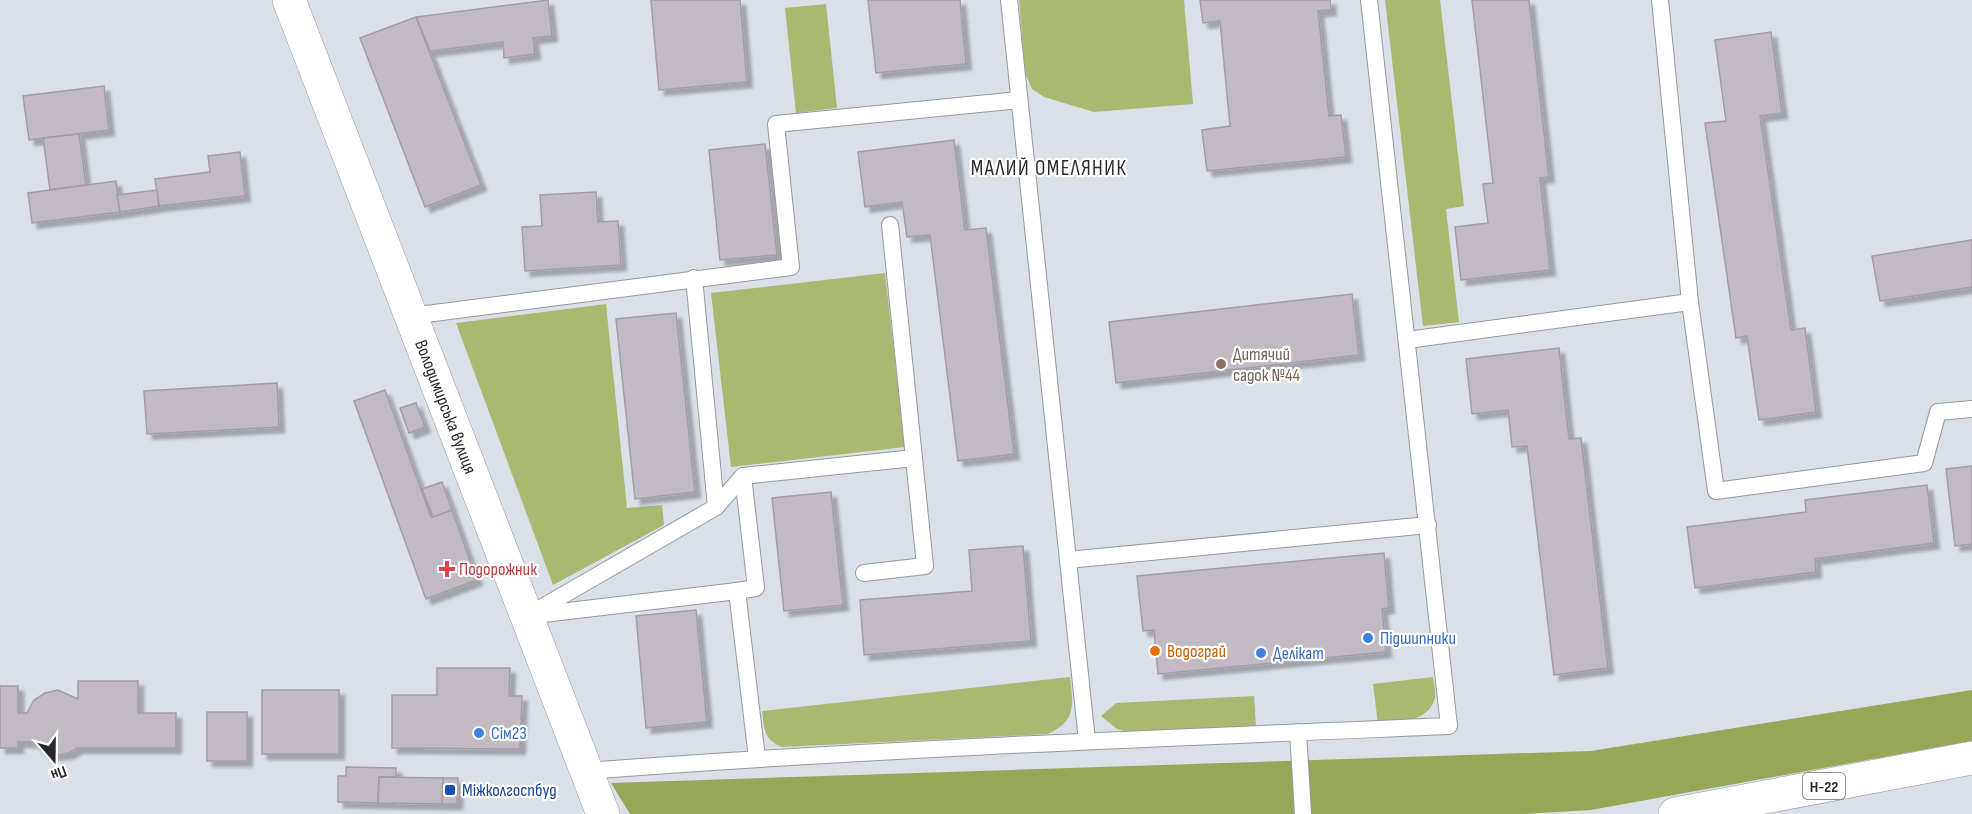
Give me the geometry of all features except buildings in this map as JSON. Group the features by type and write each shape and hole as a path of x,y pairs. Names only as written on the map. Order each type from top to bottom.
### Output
{"street":[{"name":"Володимирська вулиця","path":"289,0 603,814"},
{"name":"Н-22","path":"1675,814 1972,758"}],"lane":[{"path":"1009,0 1088,741"},
{"path":"586,771 757,758 1449,726 1369,0"},
{"path":"1660,0 1690,302 1716,491 1924,463 1938,412 1972,410"},
{"path":"411,316 791,267 776,124 1019,100"},
{"path":"864,573 925,566 890,225"},
{"path":"694,278 716,507"},
{"path":"1407,340 1690,302"},
{"path":"527,616 716,507 743,476 914,458"},
{"path":"527,616 756,588 743,476"},
{"path":"1068,560 1428,525"},
{"path":"737,591 757,758"},
{"path":"1298,732 1304,814"}],"green space":[{"path":"1019,0 1184,0 1193,104 1094,112 1044,97 1032,89 1025,73"},
{"path":"1385,0 1440,0 1464,206 1446,209 1459,322 1423,326"},
{"path":"826,4 837,108 796,113 785,8"},
{"path":"885,273 905,447 731,467 711,293"},
{"path":"606,304 627,508 662,505 664,525 553,585 456,323"},
{"path":"1070,677 1071,711 1064,723 1048,734 782,747 768,737 763,723 762,711"},
{"path":"1433,677 1435,699 1424,714 1402,722 1378,724 1373,684"},
{"path":"1972,690 1972,741 1591,810 1523,814 630,814 611,783 1591,751"},
{"path":"1254,696 1256,726 1128,732 1117,729 1101,716 1116,703"}],"place":[{"name":"Дитячий садок №44","path":"1221,364"},
{"name":"Подорожник","path":"447,569"},
{"name":"Підшипники","path":"1368,638"},
{"name":"Водограй","path":"1155,651"},
{"name":"Делікат","path":"1261,653"},
{"name":"Сім23","path":"479,733"},
{"name":"Міжколгоспбуд","path":"450,790"}],"district":[{"name":"МАЛИЙ ОМЕЛЯНИК","path":"1049,168"}]}
